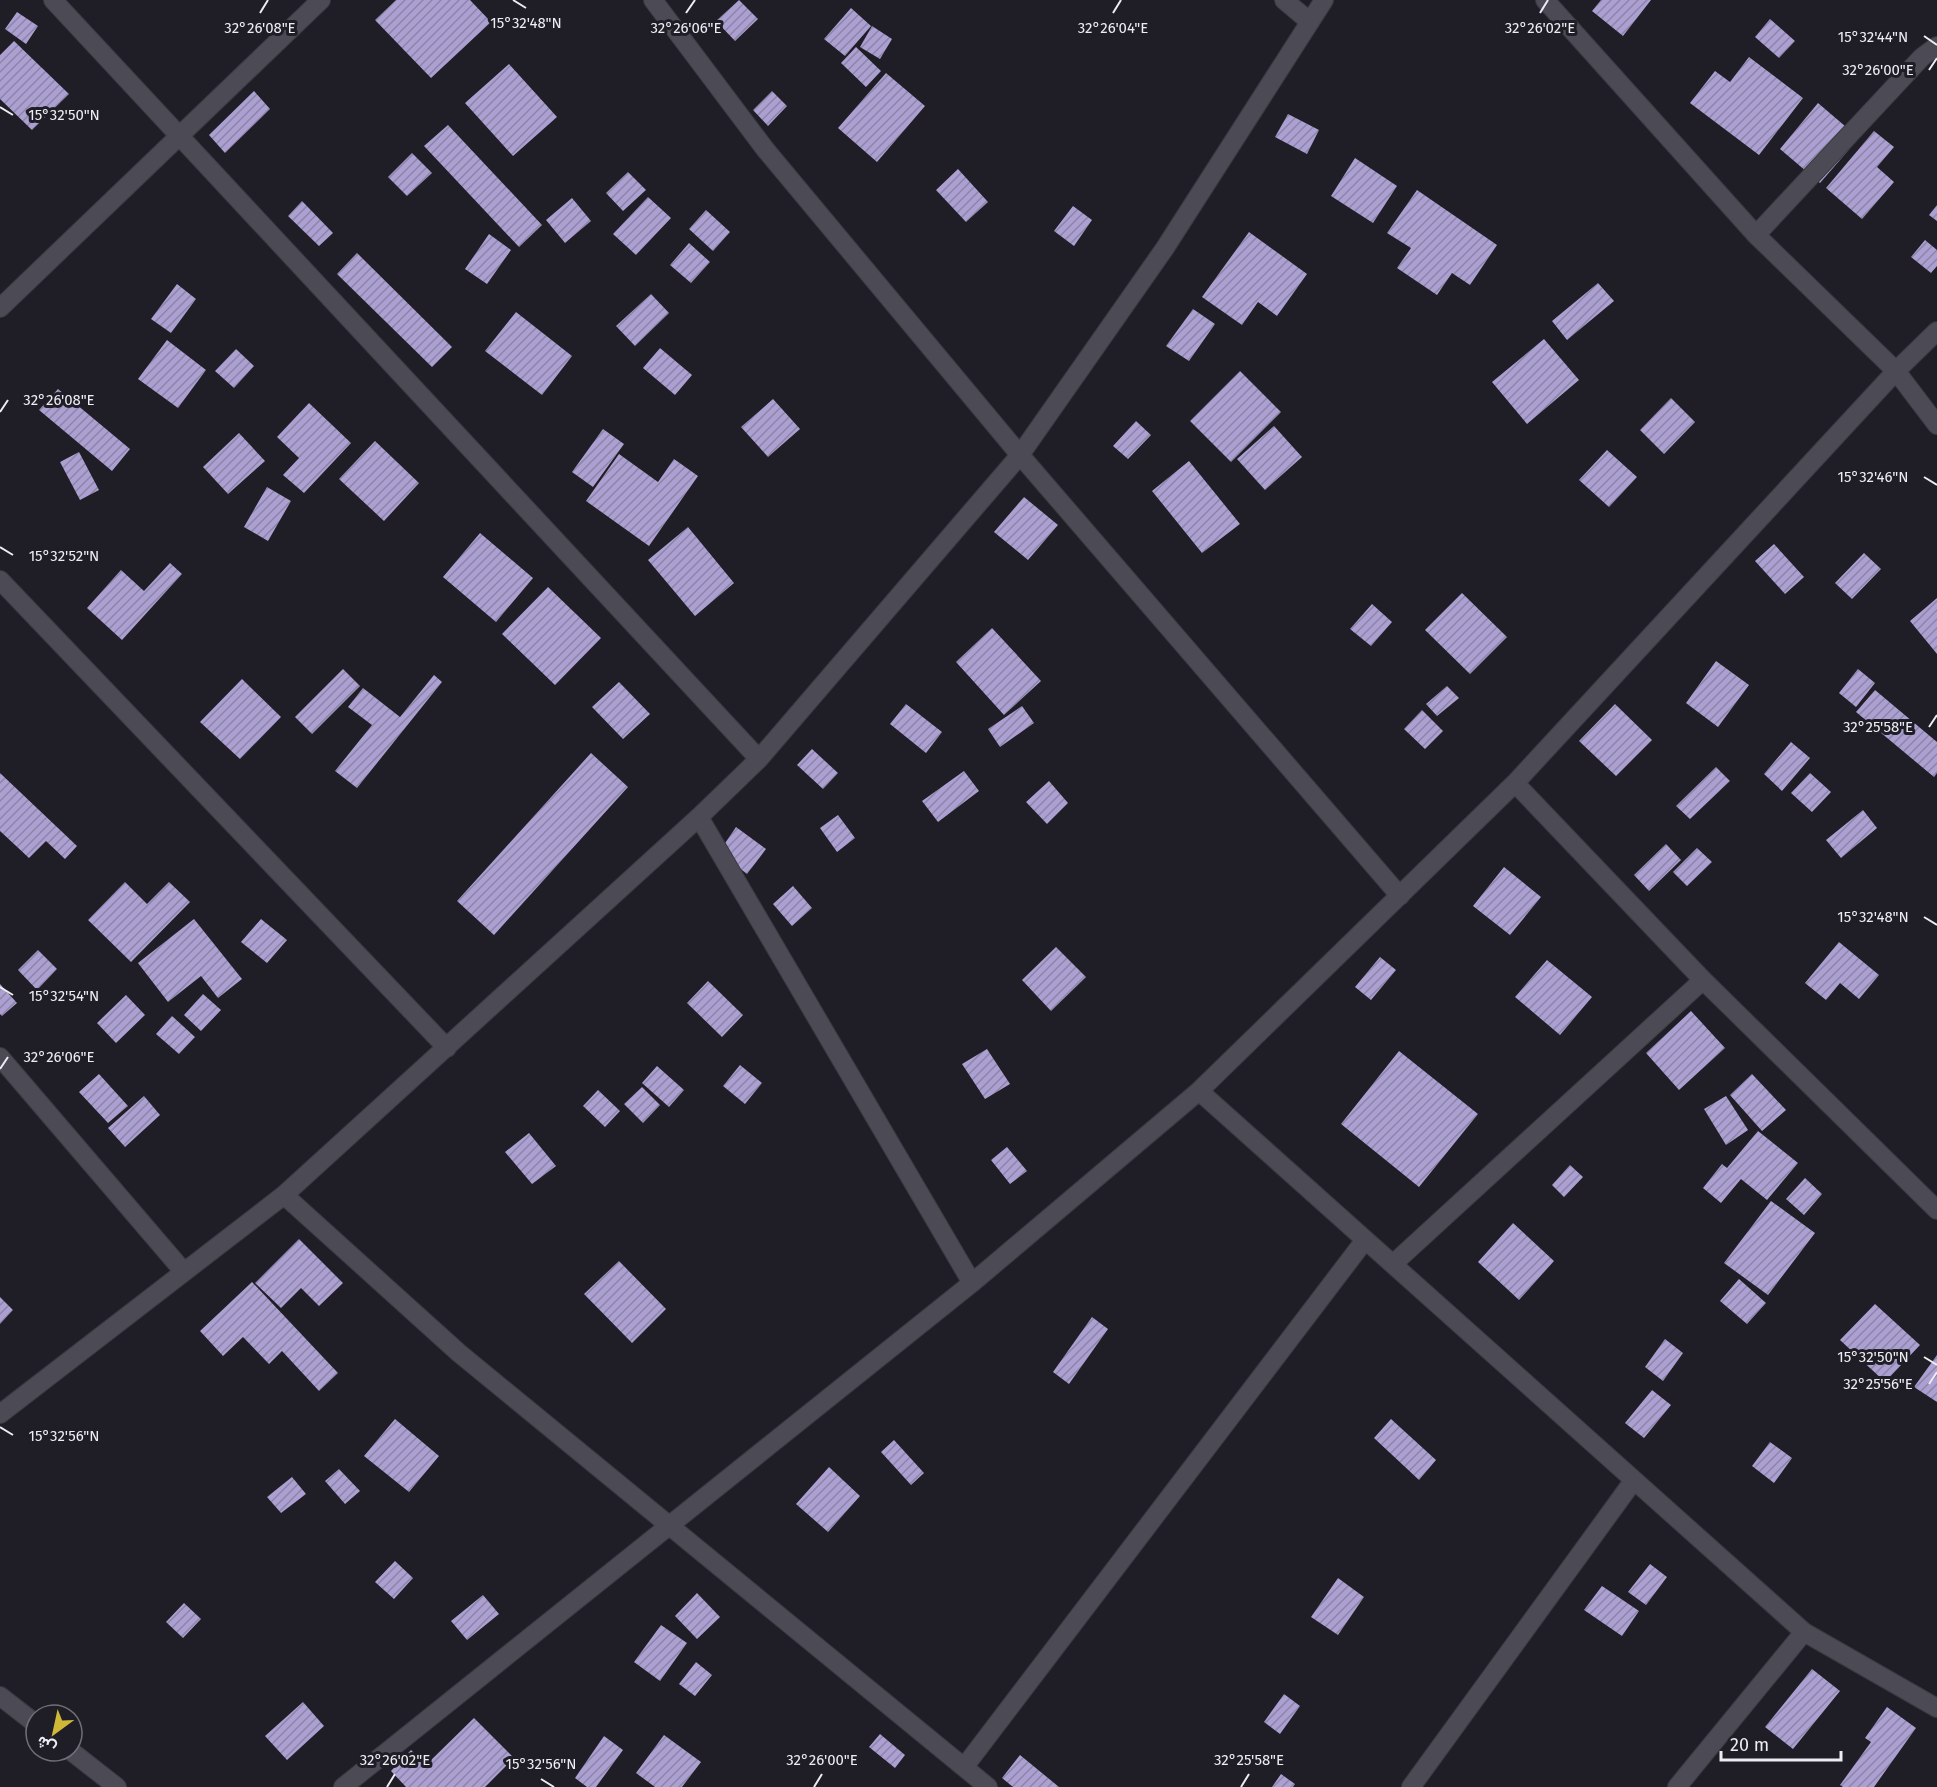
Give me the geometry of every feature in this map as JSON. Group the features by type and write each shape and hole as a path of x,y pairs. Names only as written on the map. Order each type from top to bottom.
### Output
{"street":[{"path":"53,0 759,759"},
{"path":"0,308 180,138 321,0"},
{"path":"653,0 765,149 1020,455 1400,896"},
{"path":"1284,0 1309,21"},
{"path":"0,1414 284,1195 699,817 759,759 1020,455 1165,248 1324,0"},
{"path":"1545,0 1756,234 1896,371 1937,425"},
{"path":"1756,234 1922,57 1937,46"},
{"path":"343,1787 666,1525 972,1283 1199,1091 1515,783 1896,371 1937,331"},
{"path":"0,580 447,1048"},
{"path":"1515,783 1703,981 1937,1210"},
{"path":"699,817 972,1283"},
{"path":"1393,1264 1703,981"},
{"path":"0,1056 184,1272"},
{"path":"1199,1091 1804,1632 1937,1708"},
{"path":"284,1195 459,1353 988,1787"},
{"path":"965,1766 1365,1240"},
{"path":"1411,1787 1634,1479"},
{"path":"1677,1787 1804,1632"},
{"path":"0,1696 24,1715"},
{"path":"84,1761 117,1787"}],"building":[{"path":"396,0 470,0 491,22 431,78 375,20"},
{"path":"739,0 758,19 735,41 716,21"},
{"path":"1601,0 1651,0 1623,36 1592,11"},
{"path":"851,8 871,26 845,56 824,39"},
{"path":"17,12 38,26 26,44 5,29"},
{"path":"1770,19 1795,41 1779,58 1755,37"},
{"path":"872,26 892,39 880,59 860,47"},
{"path":"14,41 69,94 32,130 0,99 0,55"},
{"path":"856,47 881,71 866,87 841,63"},
{"path":"1749,57 1803,98 1759,155 1690,103 1715,71 1730,82"},
{"path":"509,64 557,117 513,156 465,103"},
{"path":"886,73 925,106 877,162 838,128"},
{"path":"254,91 270,109 225,153 209,135"},
{"path":"772,91 787,106 768,126 753,110"},
{"path":"1818,103 1859,138 1820,183 1780,149"},
{"path":"1288,114 1319,130 1307,154 1275,137"},
{"path":"448,125 542,225 519,247 424,146"},
{"path":"1874,131 1894,147 1877,167 1894,182 1862,219 1826,188"},
{"path":"412,153 432,173 407,196 388,177"},
{"path":"1355,158 1397,186 1373,223 1331,196"},
{"path":"958,169 988,202 966,222 936,190"},
{"path":"628,172 646,190 623,211 606,193"},
{"path":"1417,190 1497,245 1470,285 1452,273 1437,295 1397,268 1411,248 1387,233"},
{"path":"648,197 671,218 636,255 613,234"},
{"path":"572,198 591,221 565,243 546,220"},
{"path":"302,201 333,233 319,246 288,216"},
{"path":"1937,205 1937,221 1929,215"},
{"path":"1073,206 1092,220 1074,246 1054,231"},
{"path":"706,210 730,232 713,251 689,229"},
{"path":"1249,232 1307,274 1277,316 1258,302 1242,325 1202,297"},
{"path":"489,234 511,250 487,284 465,269"},
{"path":"1925,240 1937,250 1937,266 1931,273 1911,257"},
{"path":"689,243 710,262 691,283 670,265"},
{"path":"357,253 452,347 432,367 337,274"},
{"path":"1598,283 1614,301 1567,340 1552,321"},
{"path":"177,284 196,299 171,333 151,319"},
{"path":"651,294 669,313 635,346 616,326"},
{"path":"1193,309 1215,324 1189,361 1166,346"},
{"path":"516,312 572,356 542,395 485,351"},
{"path":"1544,339 1579,380 1527,424 1492,382"},
{"path":"167,340 206,370 178,408 138,379"},
{"path":"660,348 692,375 675,395 643,368"},
{"path":"236,349 254,366 234,388 215,371"},
{"path":"1240,371 1281,412 1231,462 1190,421"},
{"path":"58,389 130,449 112,471 39,410"},
{"path":"1671,398 1695,422 1664,454 1640,430"},
{"path":"773,399 800,429 768,457 741,427"},
{"path":"309,403 351,443 304,493 283,475 299,458 277,437"},
{"path":"1136,421 1151,435 1128,459 1113,446"},
{"path":"1274,426 1302,457 1265,490 1237,459"},
{"path":"603,429 624,444 593,487 572,472"},
{"path":"239,433 265,461 228,494 203,467"},
{"path":"375,441 419,483 384,521 339,479"},
{"path":"1607,450 1637,477 1609,507 1579,480"},
{"path":"79,452 99,490 80,500 60,462"},
{"path":"619,454 658,482 674,459 698,476 649,546 586,501"},
{"path":"1189,461 1240,524 1202,553 1152,491"},
{"path":"267,487 291,501 268,541 244,527"},
{"path":"1024,497 1058,525 1028,560 994,532"},
{"path":"688,527 734,583 695,616 648,560"},
{"path":"480,533 533,578 496,622 443,577"},
{"path":"1774,544 1804,577 1785,594 1755,561"},
{"path":"1864,553 1881,569 1852,599 1835,583"},
{"path":"170,563 182,574 122,640 87,608 121,570 144,591"},
{"path":"548,587 601,638 555,685 502,634"},
{"path":"1462,593 1507,637 1470,674 1425,630"},
{"path":"1937,598 1937,654 1910,621"},
{"path":"1372,604 1392,622 1371,646 1350,629"},
{"path":"992,628 1041,681 1004,715 956,662"},
{"path":"1716,661 1749,685 1718,727 1686,703"},
{"path":"343,669 360,686 312,734 295,717"},
{"path":"1858,669 1875,683 1856,707 1839,693"},
{"path":"434,675 442,682 357,788 335,771 372,725 348,707 363,688 400,717"},
{"path":"242,679 281,717 240,759 200,722"},
{"path":"619,682 650,714 623,739 592,707"},
{"path":"1447,686 1459,698 1437,716 1426,704"},
{"path":"1875,690 1937,742 1937,773 1934,777 1856,712"},
{"path":"906,704 942,732 926,753 890,724"},
{"path":"1615,704 1652,740 1616,776 1579,741"},
{"path":"1022,706 1034,723 1000,747 988,729"},
{"path":"1422,710 1443,731 1425,749 1404,729"},
{"path":"1791,742 1810,758 1782,791 1764,774"},
{"path":"812,749 838,773 823,789 797,765"},
{"path":"591,753 628,787 494,935 457,901"},
{"path":"1716,767 1730,781 1690,819 1676,806"},
{"path":"964,771 979,791 938,822 922,801"},
{"path":"0,773 77,846 65,859 46,841 29,858 0,831"},
{"path":"1810,773 1831,792 1812,812 1791,793"},
{"path":"1049,781 1068,803 1047,824 1026,802"},
{"path":"1863,810 1877,828 1841,858 1826,840"},
{"path":"838,815 855,838 837,852 820,828"},
{"path":"736,827 766,849 747,874 719,852"},
{"path":"1666,844 1681,860 1649,891 1634,875"},
{"path":"1697,848 1712,862 1687,886 1673,872"},
{"path":"1504,867 1541,897 1510,935 1473,906"},
{"path":"125,882 147,904 169,882 190,902 131,962 88,920"},
{"path":"793,886 812,908 792,926 773,904"},
{"path":"194,919 242,979 218,998 201,976 168,1002 138,963"},
{"path":"261,919 287,940 267,963 241,942"},
{"path":"1839,942 1879,975 1859,999 1840,983 1826,1000 1805,983"},
{"path":"1056,947 1086,977 1051,1011 1022,980"},
{"path":"38,950 57,969 37,990 18,970"},
{"path":"1380,957 1396,970 1371,1000 1355,987"},
{"path":"1547,960 1592,997 1560,1035 1515,997"},
{"path":"708,981 743,1015 722,1037 687,1003"},
{"path":"0,984 17,1003 2,1016 0,1014"},
{"path":"203,994 221,1010 201,1031 184,1015"},
{"path":"126,995 145,1015 116,1043 97,1023"},
{"path":"1691,1011 1725,1048 1679,1090 1646,1053"},
{"path":"172,1016 195,1037 179,1054 156,1034"},
{"path":"987,1049 1010,1084 985,1099 962,1064"},
{"path":"1399,1051 1478,1114 1419,1187 1341,1124"},
{"path":"740,1065 762,1083 745,1104 723,1086"},
{"path":"657,1066 684,1090 669,1107 642,1083"},
{"path":"99,1074 128,1106 108,1123 79,1092"},
{"path":"1752,1074 1786,1110 1762,1131 1730,1095"},
{"path":"642,1087 660,1105 643,1123 624,1104"},
{"path":"598,1090 620,1111 605,1127 583,1106"},
{"path":"144,1096 160,1115 125,1147 108,1128"},
{"path":"1726,1096 1748,1130 1726,1145 1704,1109"},
{"path":"1758,1131 1798,1163 1767,1200 1741,1179 1721,1203 1703,1188 1722,1164 1727,1168"},
{"path":"529,1133 556,1166 532,1184 505,1152"},
{"path":"1007,1147 1027,1171 1010,1184 991,1160"},
{"path":"1570,1165 1583,1177 1564,1197 1552,1185"},
{"path":"1805,1178 1822,1194 1804,1215 1786,1199"},
{"path":"1771,1201 1815,1233 1768,1295 1724,1263"},
{"path":"1513,1223 1554,1261 1519,1300 1478,1262"},
{"path":"299,1239 343,1283 319,1306 301,1288 281,1308 255,1283"},
{"path":"619,1261 666,1309 632,1343 584,1294"},
{"path":"1739,1279 1766,1303 1747,1324 1720,1301"},
{"path":"252,1282 338,1373 319,1391 282,1351 269,1364 243,1337 223,1356 200,1331"},
{"path":"0,1297 13,1310 0,1324"},
{"path":"1875,1304 1920,1345 1885,1382 1840,1340"},
{"path":"1092,1317 1108,1329 1069,1384 1053,1372"},
{"path":"1665,1339 1683,1353 1663,1381 1645,1367"},
{"path":"1937,1355 1937,1402 1914,1387"},
{"path":"1652,1390 1671,1405 1644,1438 1625,1423"},
{"path":"395,1419 439,1456 409,1492 364,1456"},
{"path":"1391,1419 1436,1460 1419,1480 1374,1438"},
{"path":"894,1440 924,1473 911,1485 881,1452"},
{"path":"1770,1442 1792,1458 1774,1483 1752,1466"},
{"path":"829,1467 860,1496 828,1532 796,1504"},
{"path":"339,1469 360,1491 345,1504 325,1481"},
{"path":"292,1477 306,1494 281,1513 267,1497"},
{"path":"395,1561 413,1578 394,1599 375,1582"},
{"path":"1650,1564 1667,1577 1646,1605 1628,1592"},
{"path":"1338,1578 1364,1597 1338,1635 1311,1617"},
{"path":"1602,1586 1639,1611 1622,1636 1584,1610"},
{"path":"697,1593 720,1617 697,1639 675,1616"},
{"path":"483,1595 499,1614 467,1640 451,1621"},
{"path":"184,1603 201,1619 183,1638 166,1622"},
{"path":"661,1625 687,1643 660,1681 634,1662"},
{"path":"696,1662 712,1675 695,1696 679,1684"},
{"path":"1812,1669 1840,1691 1793,1749 1765,1727"},
{"path":"1284,1694 1300,1706 1280,1734 1264,1722"},
{"path":"303,1702 324,1726 287,1760 265,1736"},
{"path":"1887,1707 1916,1728 1874,1787 1843,1787 1840,1785 1871,1742 1865,1738"},
{"path":"474,1718 514,1758 485,1787 406,1787 391,1771 411,1750 426,1765"},
{"path":"880,1734 905,1755 895,1768 869,1747"},
{"path":"664,1735 701,1762 682,1787 655,1787 636,1773"},
{"path":"604,1736 623,1750 596,1787 587,1787 575,1778"},
{"path":"1020,1755 1059,1787 1013,1787 1002,1778"},
{"path":"1281,1774 1295,1784 1293,1787 1272,1787"}]}
